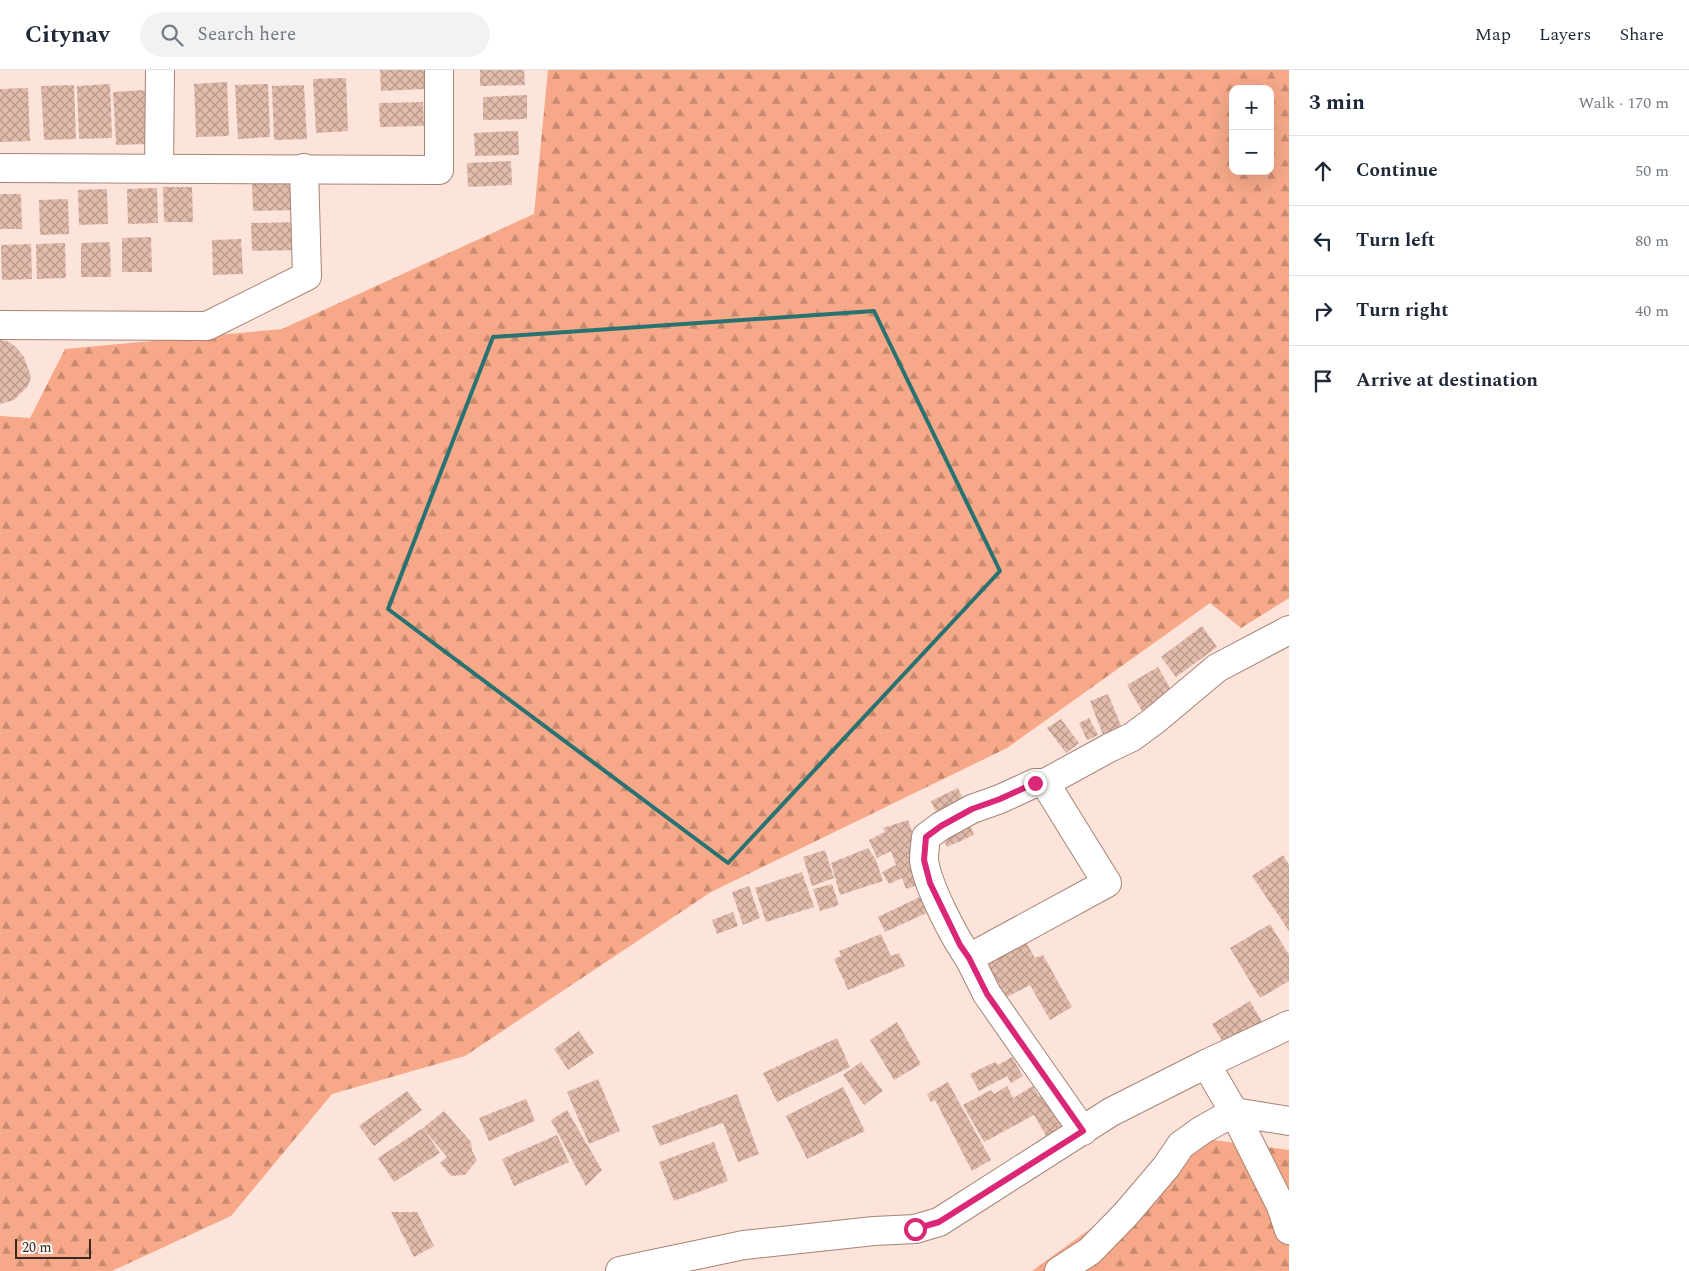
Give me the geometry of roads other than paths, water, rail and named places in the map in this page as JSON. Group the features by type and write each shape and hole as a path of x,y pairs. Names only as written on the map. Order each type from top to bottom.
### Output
{"street":[{"path":"159,168 160,70"},
{"path":"0,168 439,170 439,70"},
{"path":"0,325 207,326 306,276 304,168"},
{"path":"1083,1131 987,994 969,958 960,945 930,883 924,860 926,837 941,826 972,809 1035,783 1045,783 1132,737 1217,668 1289,630"},
{"path":"969,958 1107,883 1045,783"},
{"path":"620,1271 744,1245 874,1231 915,1229 939,1222 1112,1112 1206,1064 1289,1025"},
{"path":"1206,1064 1234,1112 1281,1206 1289,1230"},
{"path":"1059,1271 1090,1251 1126,1214 1166,1167 1181,1145 1202,1130 1234,1112 1289,1121"}]}
